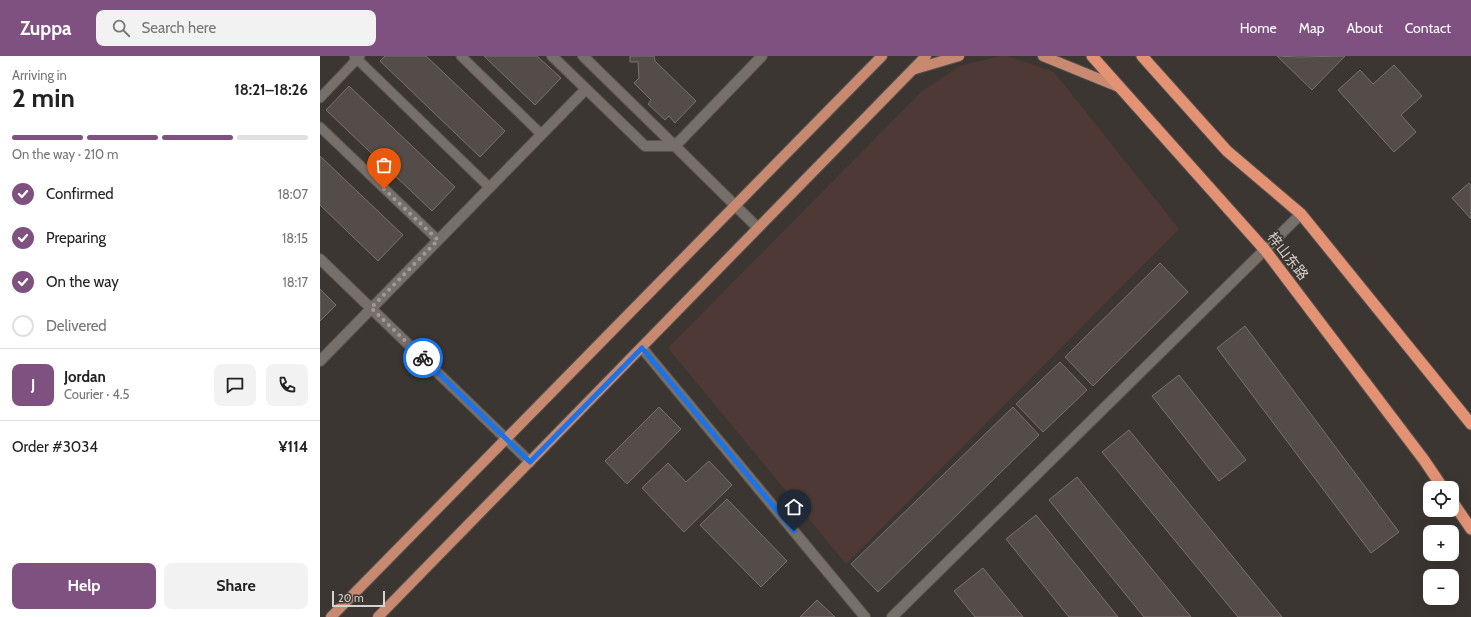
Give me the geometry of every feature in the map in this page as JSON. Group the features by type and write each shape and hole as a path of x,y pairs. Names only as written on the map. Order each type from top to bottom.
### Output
{"highway":[{"name":"梓山东路","path":"1092,56 1265,250 1438,481"},
{"path":"1142,56 1228,151 1301,214 1471,424"},
{"path":"1459,511 1471,529"}],"main road":[{"path":"331,617 882,56"},
{"path":"378,617 926,56"},
{"path":"913,69 959,56"},
{"path":"1043,56 1119,87"},
{"path":"1150,56 1153,68"}],"street":[{"path":"552,56 645,146 675,146 762,56"},
{"path":"583,56 758,228"},
{"path":"320,361 586,88"},
{"path":"892,617 1301,214"},
{"path":"320,259 530,462"},
{"path":"642,348 865,617"}],"lane":[{"path":"461,56 541,134"},
{"path":"320,98 357,57 489,187"},
{"path":"320,127 438,240"}],"shaded area":[{"path":"1000,56 1007,56 1054,72 1179,229 846,564 668,348 922,91 960,66"}],"building":[{"path":"385,56 426,56 505,131 480,157 380,61"},
{"path":"484,56 537,56 561,78 535,105"},
{"path":"630,56 654,56 655,61 696,101 675,123 669,116 665,120 648,104 651,100 634,83 639,78 638,62 630,62"},
{"path":"1277,56 1300,57 1345,56 1312,90"},
{"path":"1394,65 1422,96 1401,115 1416,132 1394,152 1338,90 1360,70 1373,84"},
{"path":"349,86 455,187 432,211 326,110"},
{"path":"320,156 403,235 378,261 320,205"},
{"path":"1469,183 1471,186 1471,219 1452,198"},
{"path":"1160,263 1188,292 1093,386 1065,357"},
{"path":"320,289 336,305 320,321"},
{"path":"1245,326 1399,532 1371,553 1217,348"},
{"path":"1060,362 1087,390 1043,432 1016,404"},
{"path":"1179,375 1246,460 1219,481 1152,396"},
{"path":"659,407 681,429 627,484 605,461"},
{"path":"1013,407 1039,435 878,592 851,564"},
{"path":"1129,430 1282,617 1238,617 1102,452"},
{"path":"709,461 732,485 684,532 642,488 668,463 686,482"},
{"path":"1077,477 1191,617 1144,617 1049,500"},
{"path":"727,499 787,561 761,587 700,525"},
{"path":"1036,515 1118,617 1069,617 1006,539"},
{"path":"983,568 1023,617 975,617 954,591"},
{"path":"817,600 835,617 800,617"}],"way so far":[{"path":"384,189 438,240 371,308 423,358"}],"route":[{"path":"423,358 530,462 642,348 794,531"}]}
